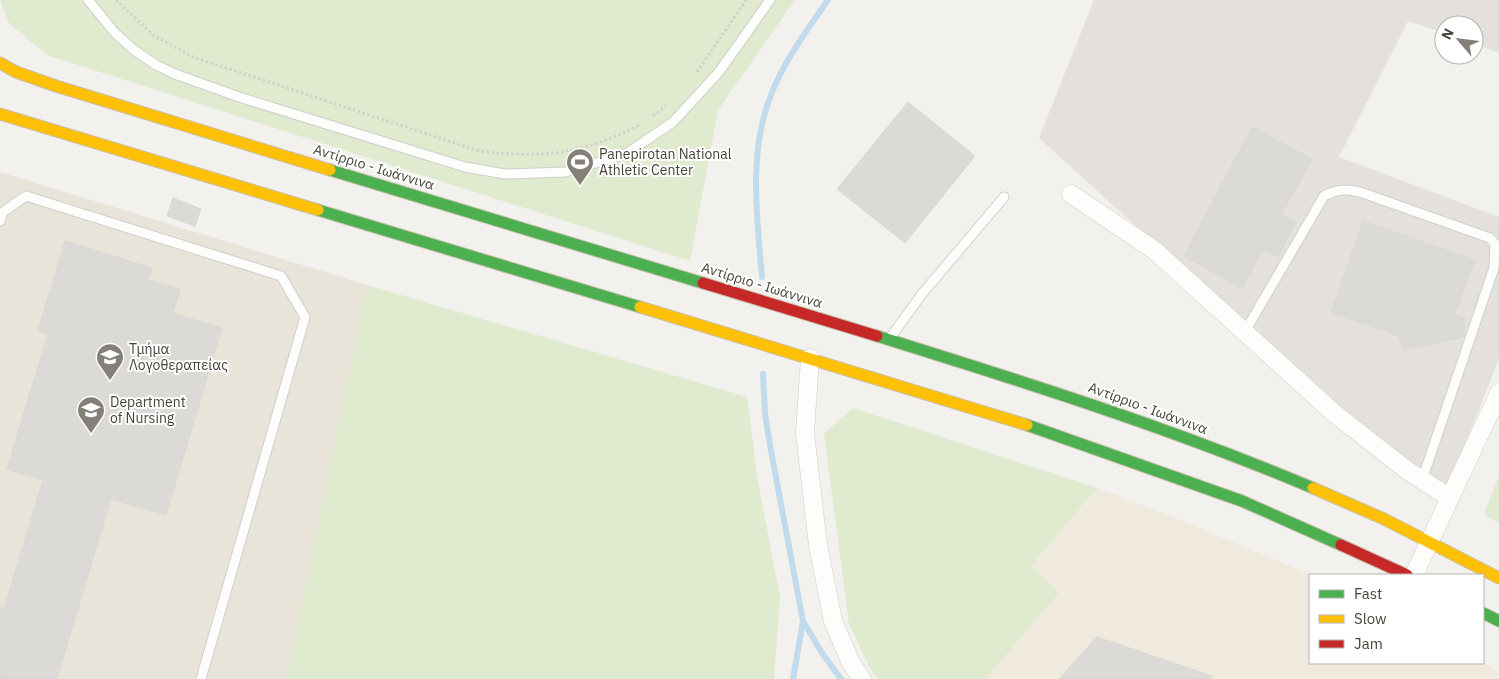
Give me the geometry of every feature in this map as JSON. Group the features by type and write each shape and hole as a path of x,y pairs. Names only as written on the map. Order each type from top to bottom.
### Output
{"highway":[{"name":"Αντίρριο - Ιωάννινα","path":"0,63 16,72 56,86 889,340 1150,423 1348,504 1430,542 1499,578"},
{"path":"0,114 1004,417 1183,478 1242,501 1405,574"},
{"path":"1484,614 1499,622"}],"street":[{"path":"1071,194 1154,250 1335,414 1422,480 1450,498"},
{"path":"810,358 805,433 818,545 833,621 851,664 862,679"},
{"path":"1414,574 1499,393"}],"lane":[{"path":"88,0 115,33 134,50 156,65 175,74 239,97 456,164 505,174 565,172 626,154 673,122 693,101 719,72 770,0"},
{"path":"1244,333 1324,196 1334,191 1346,189 1360,192 1490,238 1495,244 1494,268 1422,480"},
{"path":"0,221 3,212 26,196 281,276 305,318 201,679"},
{"path":"889,340 922,294 1004,197"}],"path":[{"path":"116,0 154,36 193,57 478,151 504,154 570,152 608,141 642,124"},
{"path":"694,76 746,0"},
{"path":"650,118 673,100"}],"shaded area":[{"path":"1094,0 1499,0 1499,53 1484,48 1484,15 1434,15 1434,30 1408,21 1339,157 1499,217 1499,359 1448,487 1384,445 1258,337 1039,138"},
{"path":"0,172 367,285 287,679 0,679"},
{"path":"1097,488 1173,517 1309,574 1309,664 1484,664 1499,673 1499,679 985,679 1059,593 1031,566"}],"green space":[{"name":"Panepirotan National Athletic Center","path":"0,0 795,0 718,110 690,261 47,55 9,23"},
{"path":"367,285 747,397 758,482 780,597 774,679 287,679"},
{"path":"853,408 1097,488 1031,566 1059,593 985,679 878,679 872,672 849,624 824,434"},
{"path":"1499,476 1499,523 1484,514"}],"building":[{"path":"908,102 975,156 905,243 837,189"},
{"path":"1252,127 1312,159 1281,215 1296,222 1278,257 1263,249 1242,288 1184,256"},
{"path":"173,198 201,209 195,226 167,216"},
{"path":"1363,221 1475,260 1454,315 1464,318 1464,337 1403,350 1399,336 1331,312"},
{"path":"65,241 152,268 148,280 180,289 173,313 222,328 166,515 111,499 57,679 0,679 0,608 4,609 43,480 7,469 48,334 38,331"},
{"path":"1097,637 1212,676 1212,679 1059,679"}],"waterway":[{"path":"762,277 756,185 759,139 764,117 782,70 828,0"},
{"path":"763,374 765,414 803,621 822,653 841,679"},
{"path":"793,679 803,621"}],"traffic: fast":[{"path":"330,170 703,283"},
{"path":"318,210 640,307"},
{"path":"877,336 1043,388 1206,445 1313,488"},
{"path":"1027,425 1242,501 1341,545"},
{"path":"1484,614 1499,621"}],"traffic: slow":[{"path":"0,63 16,72 56,86 330,170"},
{"path":"0,114 318,210"},
{"path":"640,307 1027,425"},
{"path":"1313,488 1384,519 1499,578"}],"traffic: jam":[{"path":"703,283 877,336"},
{"path":"1341,545 1405,574"}],"place":[{"name":"Panepirotan National Athletic Center","path":"580,186"},
{"name":"Τμήμα Λογοθεραπείας","path":"110,381"},
{"name":"Department of Nursing","path":"91,434"}]}
